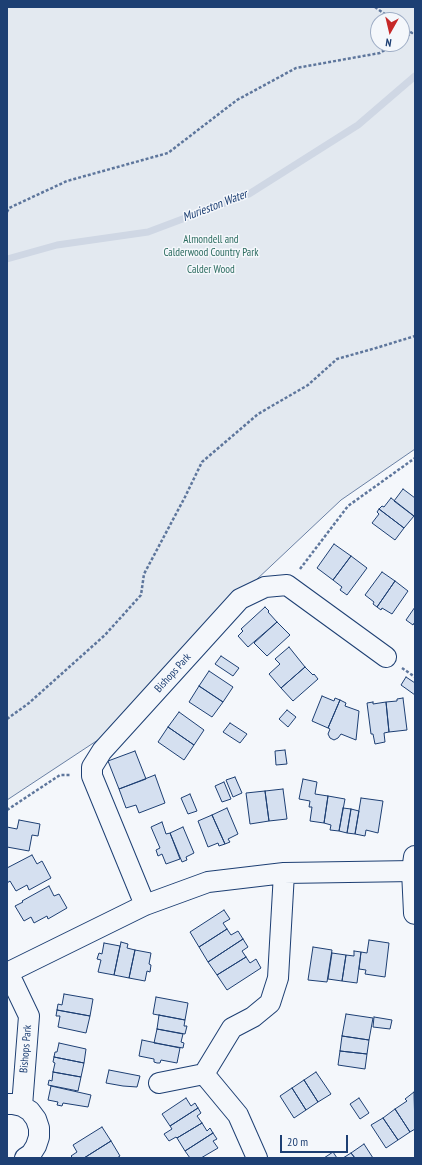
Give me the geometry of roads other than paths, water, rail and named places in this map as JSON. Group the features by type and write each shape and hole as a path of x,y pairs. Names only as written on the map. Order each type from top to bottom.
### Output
{"main road":[{"path":"414,864 415,912"}],"street":[{"name":"Bishops Park","path":"145,905 92,776 92,767 102,751 240,599 264,587 287,585 386,657"},
{"name":"Bishops Park","path":"24,1158 30,1154 36,1146 39,1137 39,1128 36,1119 30,1111 14,1105 29,1016 8,973 145,905 208,882 284,873 414,864"},
{"path":"159,1083 204,1074 232,1028 253,1017 270,1003 278,978 284,873"},
{"path":"204,1074 238,1115 257,1158"}],"waterway":[{"name":"Murieston Water","path":"7,259 57,245 148,232 249,194 358,125 415,76"}],"park label":[{"name":"Almondell and Calderwood Country Park","path":"211,246"},
{"name":"Calder Wood","path":"211,270"}]}
